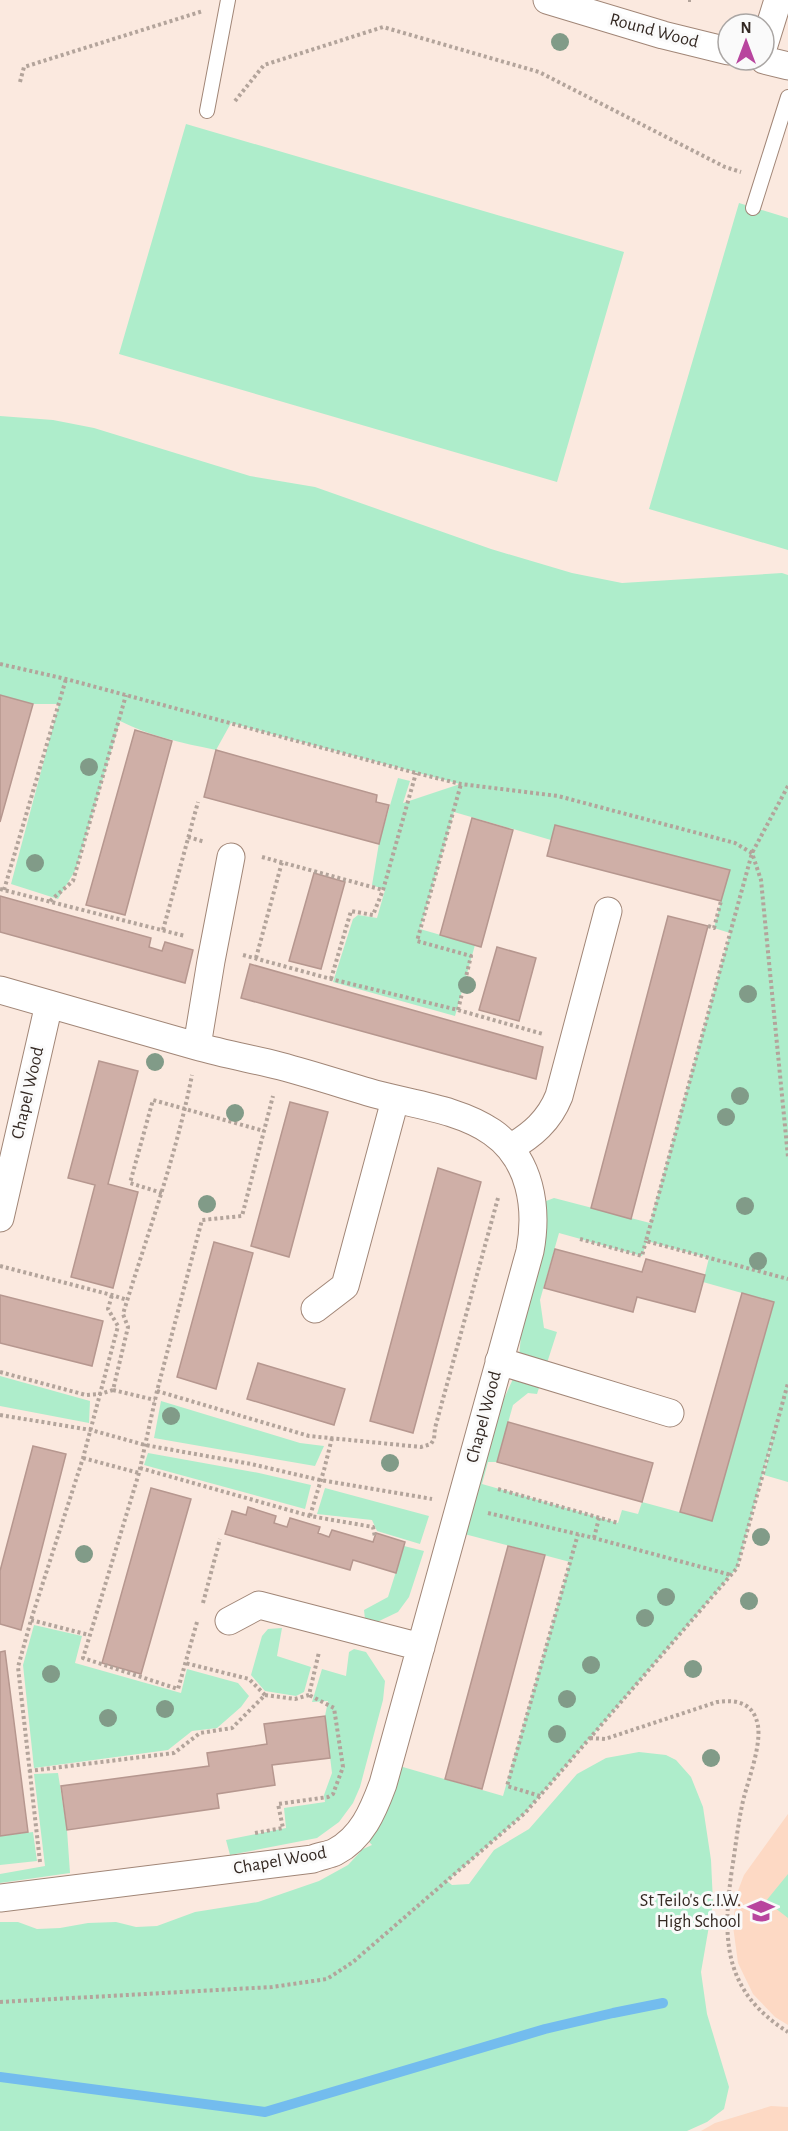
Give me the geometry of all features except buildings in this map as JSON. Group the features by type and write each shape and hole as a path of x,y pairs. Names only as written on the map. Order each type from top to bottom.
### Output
{"street":[{"name":"Round Wood","path":"547,0 663,35 716,48"},
{"path":"197,1046 231,852"},
{"path":"510,1148 527,1138 552,1113 608,911"},
{"name":"Chapel Wood","path":"0,990 197,1046 462,1116 493,1133 510,1148 523,1169 529,1187 534,1228 530,1251 383,1784 372,1814 360,1832 336,1852 313,1859 0,1898"},
{"name":"Chapel Wood","path":"0,1218 49,1004"},
{"path":"315,1309 345,1286 395,1100"},
{"name":"Chapel Wood","path":"499,1361 670,1413"},
{"path":"229,1621 259,1605 421,1647"}],"lane":[{"path":"207,111 227,2"},
{"path":"753,208 788,97"}],"path":[{"path":"20,82 24,67 227,2"},
{"path":"207,111 225,113 264,65 383,27 539,72 725,167 763,178"},
{"path":"0,664 66,679 461,784 558,796 735,843 752,853 761,880 788,1157"},
{"path":"66,679 2,889 163,930 331,979 458,1010 573,1043"},
{"path":"50,902 73,881 126,695"},
{"path":"331,979 351,911 373,915 416,773"},
{"path":"458,1010 471,956 417,941 461,784"},
{"path":"580,1239 642,1256 752,853 788,786"},
{"path":"163,930 198,802"},
{"path":"188,837 231,852 282,862 382,890"},
{"path":"256,958 282,862"},
{"path":"708,926 714,928 721,902"},
{"path":"113,1390 128,1327 123,1314 162,1193 185,1110 197,1046"},
{"path":"178,1689 83,1658 139,1470 157,1391 202,1220 242,1216 281,1067"},
{"path":"162,1193 130,1183 153,1100 264,1131"},
{"path":"157,1391 309,1436 421,1447 431,1444 498,1198"},
{"path":"646,1241 788,1279"},
{"path":"0,1266 127,1300"},
{"path":"30,1866 40,1864 18,1666 83,1458 118,1326 108,1309 112,1295"},
{"path":"0,1372 86,1395 113,1390 155,1400"},
{"path":"0,2002 272,1987 327,1979 353,1962 525,1813 737,1568 788,1383"},
{"path":"0,1415 91,1430 145,1445 250,1464 321,1480 438,1500"},
{"path":"310,1516 332,1438"},
{"path":"83,1458 139,1470 310,1516 373,1527 375,1537"},
{"path":"498,1489 618,1523"},
{"path":"487,1513 594,1538 731,1575"},
{"path":"594,1538 599,1518"},
{"path":"540,1796 507,1786 578,1534"},
{"path":"31,1620 89,1635"},
{"path":"309,1695 326,1622"},
{"path":"185,1663 249,1679 265,1695 295,1699 309,1695 334,1708 343,1767 333,1794 328,1797 278,1804 283,1828 253,1833"},
{"path":"29,1772 174,1753 200,1733 232,1728 265,1695"},
{"path":"590,1738 605,1739 717,1702 732,1700 744,1704 756,1717 759,1729 740,1813 728,1897 726,1929 731,1965 749,2000 773,2023 788,2032"}],"shaded area":[{"name":"St Teilo's C.I.W. High School","path":"788,1814 788,2025 775,2017 753,1994 738,1963 733,1926 736,1896 744,1875"},
{"path":"771,2106 788,2107 788,2131 701,2131 715,2123"}],"green space":[{"path":"186,124 624,252 557,482 119,354"},
{"path":"739,203 788,218 788,550 649,509"},
{"path":"0,416 53,420 94,428 250,476 315,487 491,549 572,573 622,583 782,573 788,575 788,1482 764,1475 777,1422 737,1568 525,1813 447,1881 452,1885 469,1884 494,1850 529,1829 577,1774 606,1758 639,1752 666,1755 676,1760 691,1777 703,1807 711,1860 713,1903 701,1972 707,2014 729,2087 724,2109 707,2122 687,2131 0,2131 0,1922 18,1922 37,1929 116,1922 136,1927 157,1926 195,1912 258,1902 319,1881 348,1865 363,1849 372,1845 360,1832 389,1763 503,1796 570,1562 453,1531 467,1479 518,1368 533,1206 554,1198 650,1223 730,933 714,928 729,870 556,825 551,840 454,812 420,929 475,945 455,1016 333,982 353,919 358,915 377,918 385,890 372,885 379,843 398,778 410,781 403,803 460,784 231,723 216,750 155,735 120,721 76,869 58,899 11,884 59,704 33,704 0,695","holes":["559,1233 642,1256 647,1241 709,1258 703,1282 774,1302 712,1521 642,1502 638,1514 622,1510 618,1523 482,1484 488,1462 497,1462 513,1405 528,1393 537,1394 557,1332 544,1328 540,1300"]},
{"path":"0,1376 90,1401 89,1423 0,1406"},
{"path":"161,1401 300,1443 324,1446 315,1466 154,1438"},
{"path":"148,1453 311,1485 305,1509 144,1465"},
{"path":"325,1488 429,1516 420,1544 377,1531 372,1520 317,1514"},
{"path":"404,1546 424,1551 409,1597 398,1612 377,1622 365,1619 364,1610 388,1597"},
{"path":"34,1625 82,1636 75,1663 181,1693 187,1669 238,1683 249,1696 241,1707 217,1728 192,1731 168,1750 34,1768 23,1665"},
{"path":"282,1628 277,1656 311,1667 304,1692 296,1696 265,1691 251,1675 262,1636 268,1629"},
{"path":"354,1649 366,1652 385,1681 383,1700 360,1787 353,1803 339,1822 317,1838 230,1855 226,1840 286,1828 284,1808 325,1802 324,1795 332,1773 325,1716 328,1701 312,1702 322,1669 346,1676 349,1652"},
{"path":"58,1773 67,1830 70,1873 0,1883 0,1874 45,1866 34,1774"},
{"path":"33,1832 37,1861 0,1865 0,1836"},
{"path":"788,1874 788,1918 766,1901"}],"waterway":[{"path":"0,2077 265,2112 545,2029 663,2003"}],"place":[{"name":"St Teilo's C.I.W. High School","path":"761,1911"}]}
